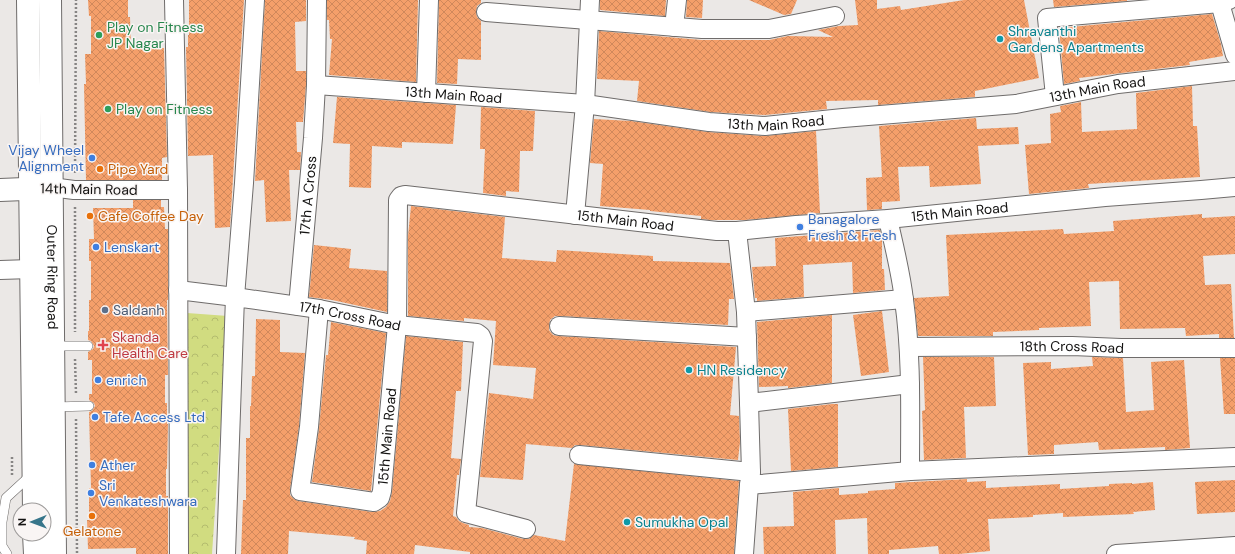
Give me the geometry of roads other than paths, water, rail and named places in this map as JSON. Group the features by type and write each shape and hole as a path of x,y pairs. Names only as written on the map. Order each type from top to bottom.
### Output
{"main road":[{"name":"Outer Ring Road","path":"28,0 40,188 53,346 55,554"},
{"name":"Outer Ring Road","path":"34,502 31,268 40,188 50,0"},
{"name":"14th Main Road","path":"0,190 40,188"},
{"path":"34,542 35,554"}],"street":[{"path":"174,0 178,190 179,554"},
{"path":"226,554 235,297 244,183 254,0"},
{"name":"17th A Cross","path":"298,306 312,154 316,85 317,0"},
{"path":"426,93 429,0"},
{"path":"575,215 585,104 590,0"},
{"path":"674,26 677,0"},
{"path":"1055,96 1047,18 1223,1 1235,55"},
{"path":"486,12 702,29 769,29 835,16"},
{"name":"13th Main Road","path":"316,85 585,104 709,122 764,126 1016,104 1118,84 1235,71"},
{"name":"15th Main Road","path":"319,309 309,427 300,492 374,502 380,498 382,491 397,325 398,200 401,196 413,196 717,231 888,219 1104,197 1235,187"},
{"name":"14th Main Road","path":"40,188 74,190 178,190"},
{"path":"888,219 904,299 909,347 910,471"},
{"path":"737,230 746,312 749,403 750,478 744,554"},
{"path":"0,270 31,268"},
{"name":"17th Cross Road","path":"178,290 319,309 397,325 477,334 481,336 483,341 466,513 526,529"},
{"path":"746,312 904,299"},
{"path":"560,326 747,337"},
{"name":"18th Cross Road","path":"909,347 1072,346 1121,348 1235,348"},
{"path":"749,403 910,384"},
{"path":"579,455 750,478 1235,457"},
{"path":"1116,554 1235,546"}],"lane":[{"path":"53,346 88,346"},
{"path":"54,408 89,406"},
{"path":"7,554 2,546 2,522 6,498 34,472"}],"place":[{"name":"Play on Fitness JP Nagar","path":"99,35"},
{"name":"Shravanthi Gardens Apartments","path":"1000,39"},
{"name":"Play on Fitness","path":"108,109"},
{"name":"Vijay Wheel Alignment","path":"92,158"},
{"name":"Pipe Yard","path":"100,169"},
{"name":"Cafe Coffee Day","path":"90,216"},
{"name":"Banagalore Fresh & Fresh","path":"800,227"},
{"name":"Lenskart","path":"96,247"},
{"name":"Saldanh","path":"105,310"},
{"name":"Skanda Health Care","path":"103,345"},
{"name":"HN Residency","path":"689,370"},
{"name":"enrich","path":"98,380"},
{"name":"Tafe Access Ltd","path":"95,417"},
{"name":"Ather","path":"92,465"},
{"name":"Sri Venkateshwara","path":"91,493"},
{"name":"Gelatone","path":"92,516"},
{"name":"Sumukha Opal","path":"627,522"}]}
